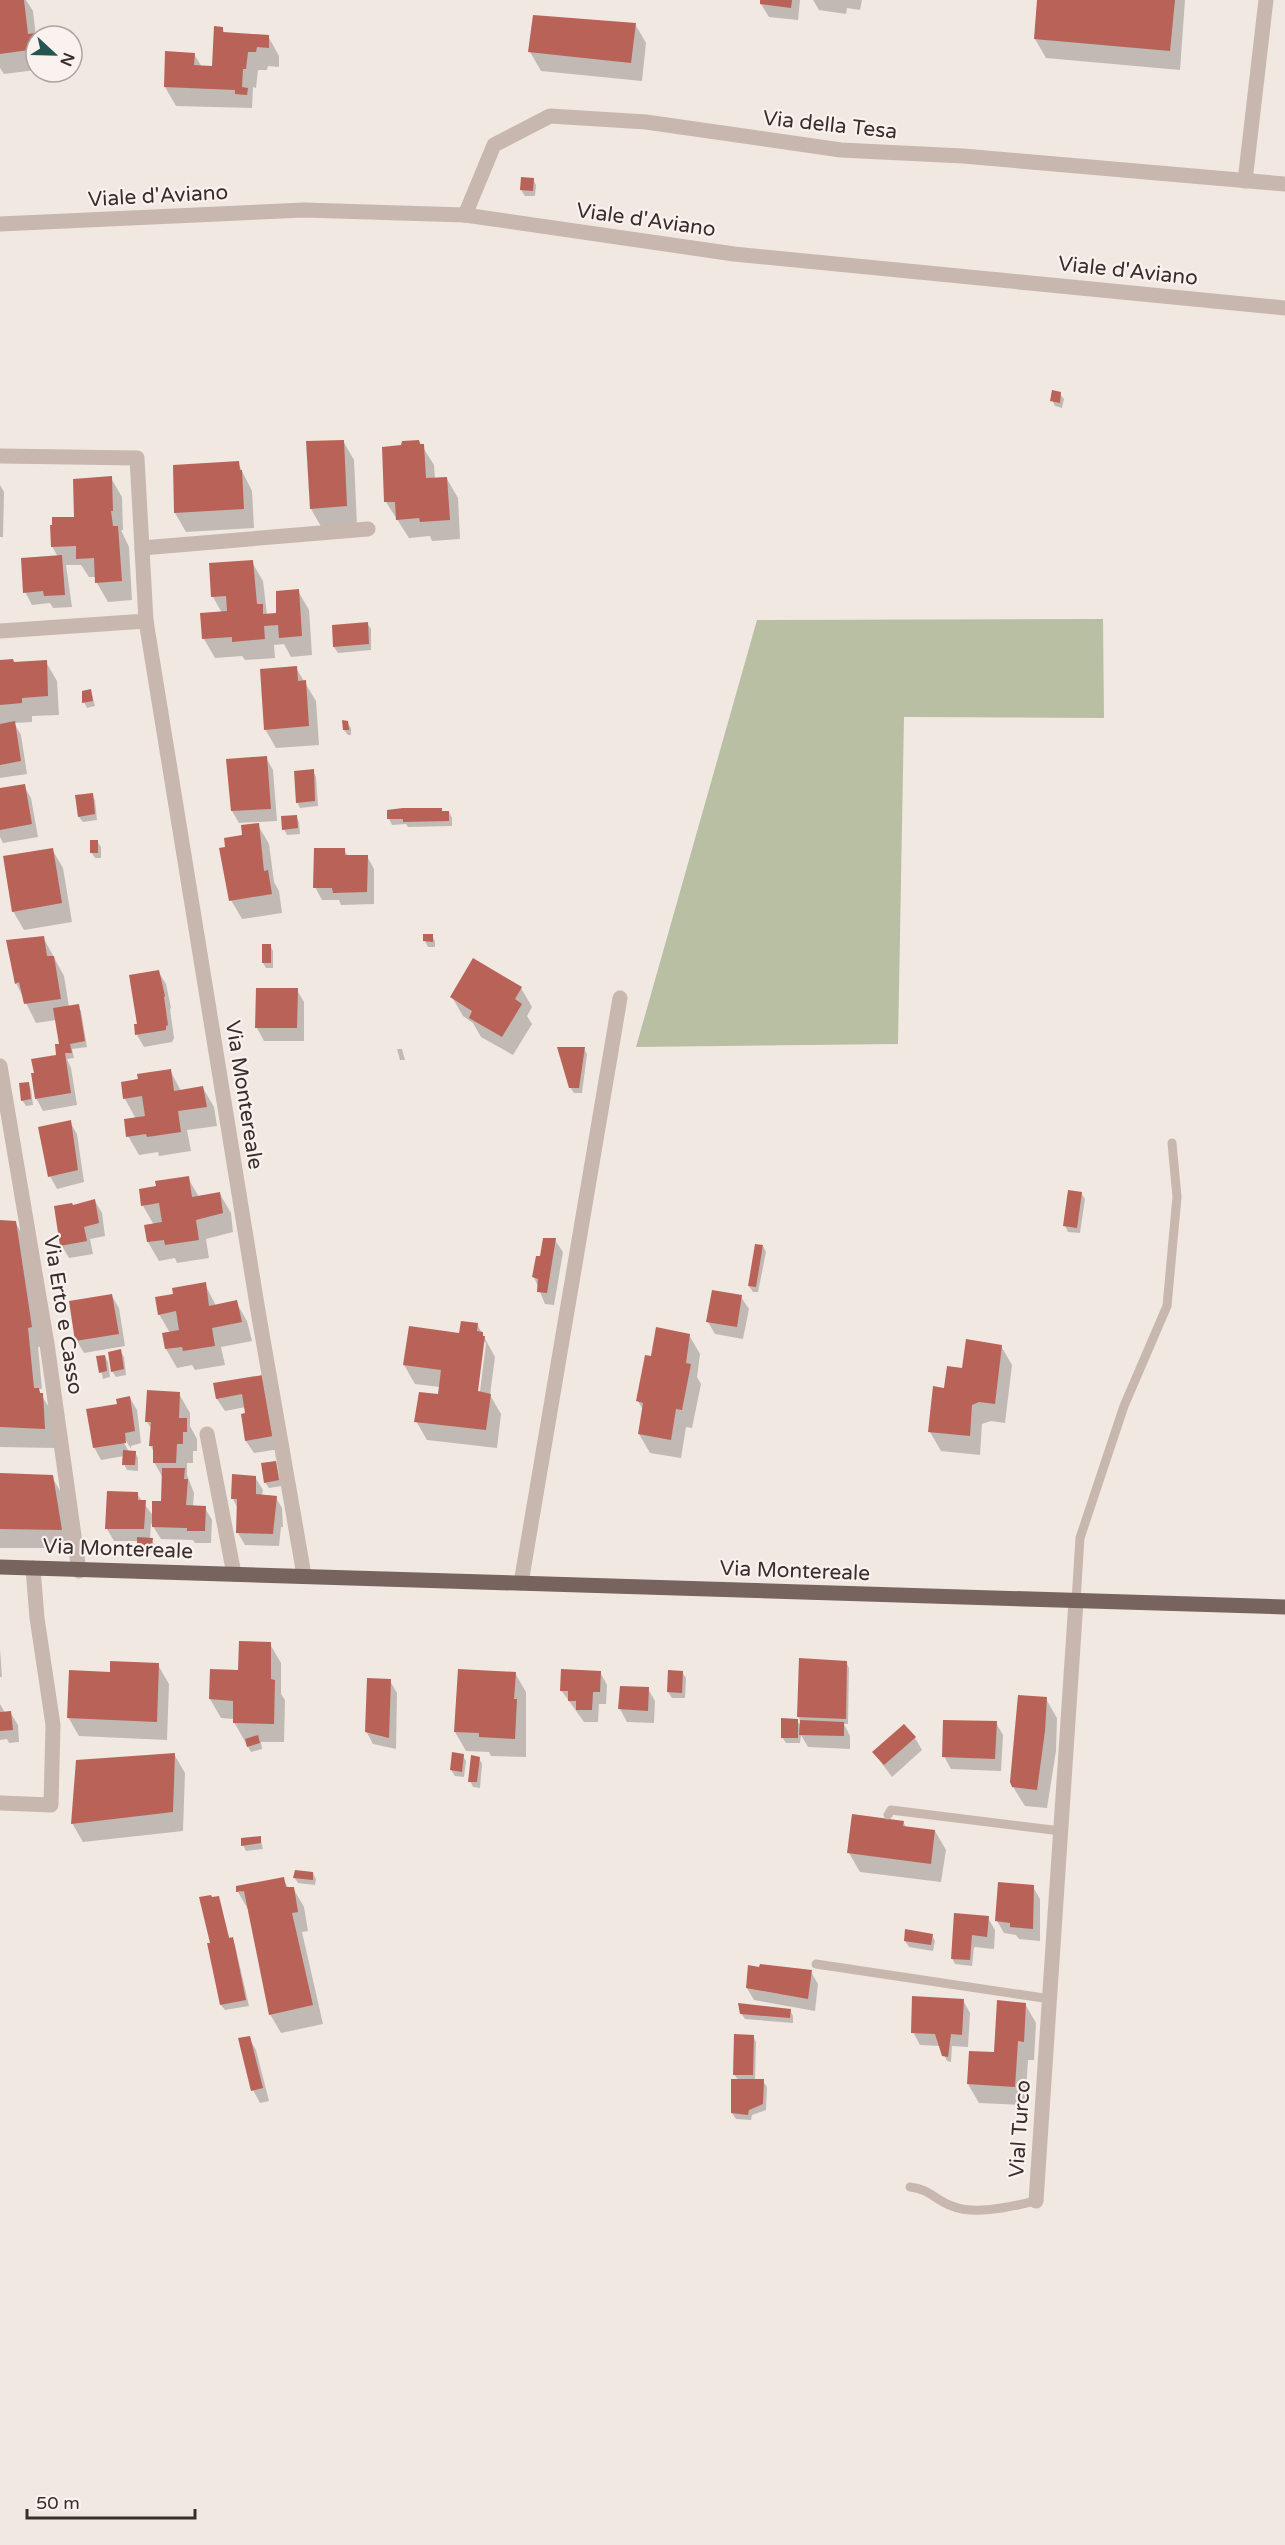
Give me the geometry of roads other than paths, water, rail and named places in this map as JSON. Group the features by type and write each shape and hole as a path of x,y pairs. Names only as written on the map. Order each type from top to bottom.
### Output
{"main road":[{"name":"Via Montereale","path":"0,1567 1285,1607"}],"street":[{"path":"1245,181 1266,0"},
{"name":"Via della Tesa","path":"465,215 494,145 550,116 646,122 841,150 963,156 1285,184"},
{"name":"Viale d'Aviano","path":"0,224 303,210 465,215 734,254 1285,308"},
{"name":"Via Montereale","path":"0,456 137,458 146,621 258,1311 304,1575"},
{"path":"142,548 368,529"},
{"path":"0,631 146,621"},
{"path":"521,1583 620,998"},
{"name":"Via Erto e Casso","path":"0,1066 47,1344 79,1571"},
{"path":"207,1434 234,1574"},
{"path":"0,1803 51,1805 53,1725 37,1618 33,1568"},
{"name":"Vial Turco","path":"1036,2201 1076,1600"}],"lane":[{"path":"1076,1600 1080,1538 1124,1406 1167,1306 1177,1197 1172,1143"},
{"path":"888,1815 891,1810 1061,1831"},
{"path":"816,1964 1050,1999"},
{"name":"Vial Turco","path":"910,2187 923,2188 953,2207 1000,2209 1036,2201"}]}
